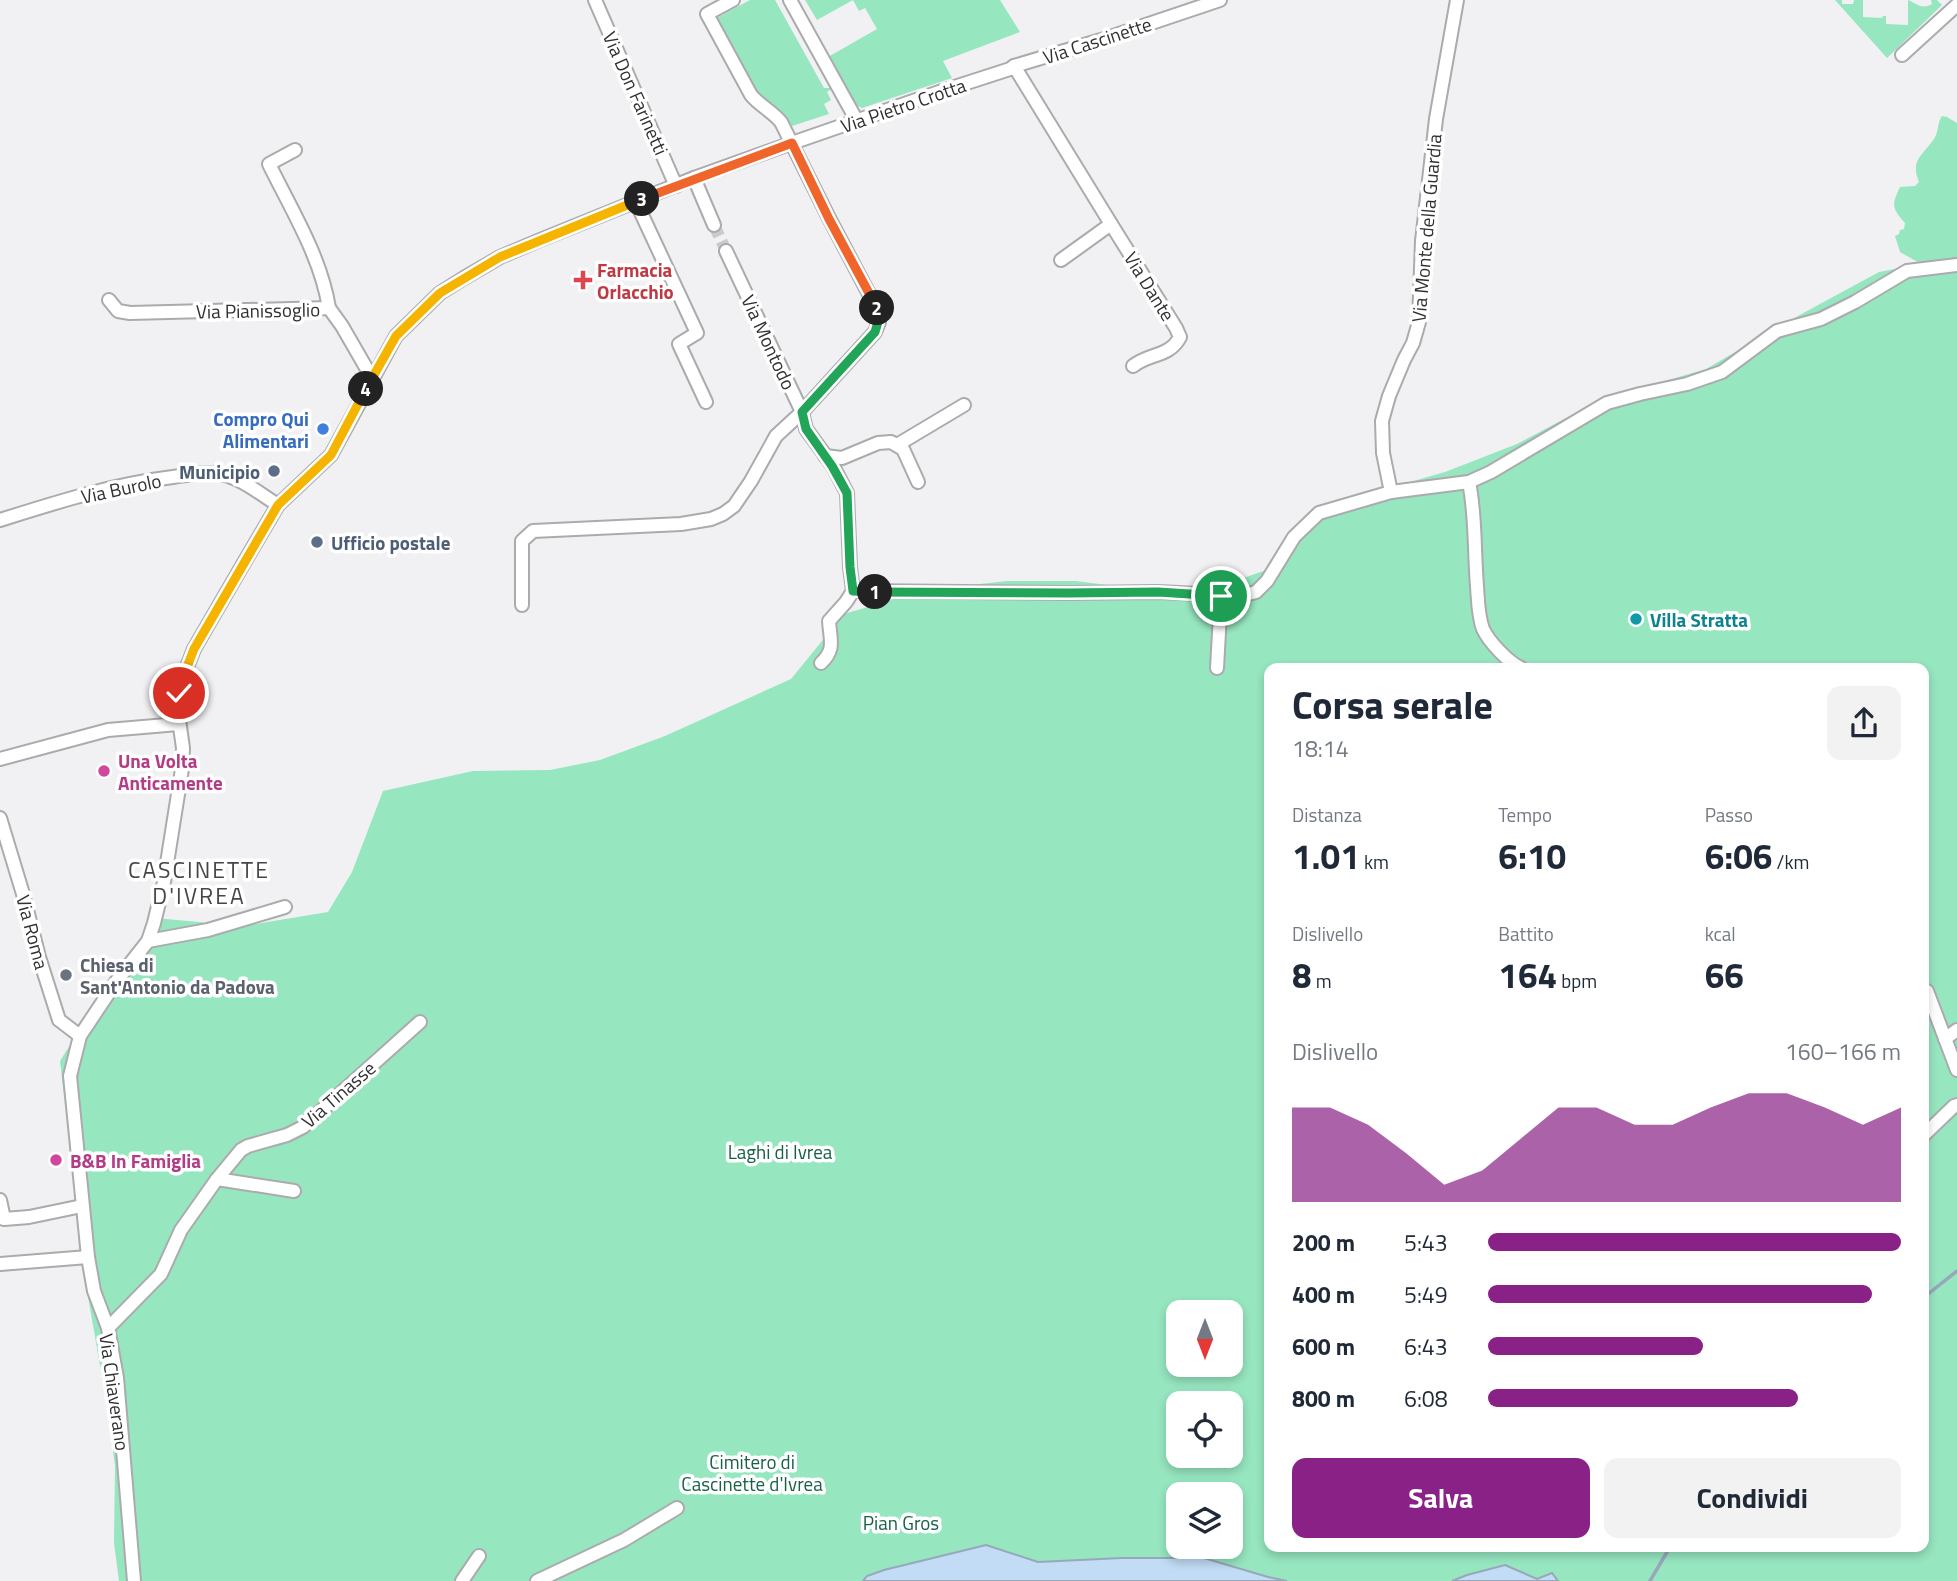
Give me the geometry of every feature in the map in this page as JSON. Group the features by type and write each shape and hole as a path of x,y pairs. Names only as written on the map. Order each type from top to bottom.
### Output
{"street":[{"name":"Via Don Farinetti","path":"595,0 676,186"},
{"path":"522,605 523,541 533,531 681,524 723,514 734,506 751,481 776,436 802,412 875,332 878,322 877,309 792,143 777,117 751,95 707,14 733,0"},
{"path":"790,0 857,121"},
{"name":"Via Cascinette","path":"1014,66 1220,0"},
{"name":"Via Monte della Guardia","path":"1391,492 1383,453 1382,421 1389,396 1413,343 1419,322 1422,241 1436,118 1457,0"},
{"path":"1902,55 1957,5"},
{"name":"Via Pietro Crotta","path":"148,941 159,907 177,805 183,748 177,706 190,658 278,505 331,455 396,336 440,293 500,257 694,178 1014,66"},
{"name":"Via Dante","path":"1014,66 1180,337 1168,351 1141,359 1133,366"},
{"path":"295,150 269,164 318,268 329,307"},
{"path":"694,178 714,225"},
{"path":"636,202 697,333 679,344 706,402"},
{"path":"1061,260 1111,224"},
{"name":"Via Montodo","path":"726,251 802,412 806,429 847,493 853,591"},
{"path":"821,663 832,649 829,621 853,591 1158,592 1221,596 1241,596 1256,592 1267,581 1294,537 1319,513 1391,492 1469,482 1491,472 1607,404 1687,384 1721,372 1777,331 1821,319 1907,271 1957,265"},
{"name":"Via Pianissoglio","path":"109,300 118,311 130,313 329,307 372,378"},
{"path":"897,445 964,405"},
{"path":"825,456 842,458 878,443 891,442 903,449 918,482"},
{"name":"Via Burolo","path":"0,520 117,486 198,474 219,473 240,480 278,505"},
{"path":"1469,482 1474,503 1478,607 1483,629 1512,663"},
{"path":"1217,668 1221,596"},
{"path":"0,759 108,730 178,724"},
{"name":"Via Roma","path":"0,818 59,1020 80,1036"},
{"path":"148,941 208,930 285,907"},
{"name":"Via Chiaverano","path":"134,1581 117,1378 108,1328 94,1291 88,1257 70,1076 80,1036 118,979 148,941"},
{"path":"1929,1010 1945,1039 1957,1070"},
{"name":"Via Tinasse","path":"108,1328 162,1274 181,1230 241,1150 303,1127 421,1022"},
{"path":"1945,1039 1957,1030"},
{"path":"1929,1130 1957,1105"},
{"path":"217,1179 294,1191"},
{"path":"0,1200 4,1219 29,1217 82,1206"},
{"path":"0,1264 88,1257"},
{"path":"537,1581 624,1540 677,1508"},
{"path":"462,1581 478,1556"}],"green space":[{"path":"750,0 775,0 824,88 833,88 827,92 831,100 824,104 829,114 792,126 782,113 760,100 715,19"},
{"path":"805,0 853,0 817,20"},
{"path":"853,0 1000,0 1020,32 943,61 952,78 862,108 854,104 828,57 877,29 865,8 859,11"},
{"path":"1835,0 1842,0 1842,4 1853,4 1854,0 1863,0 1863,17 1886,16 1886,24 1908,25 1908,0 1928,6 1932,4 1931,0 1937,0 1942,5 1887,58"},
{"name":"Laghi di Ivrea","path":"1942,116 1957,123 1957,1581 119,1581 114,1543 115,1466 81,1257 60,1061 103,992 146,940 155,918 243,926 328,912 352,872 383,791 473,771 550,770 600,760 665,736 791,679 844,614 925,590 1007,581 1076,581 1201,593 1269,569 1316,514 1361,496 1445,472 1517,444 1600,400 1706,369 1879,272 1921,264 1900,252 1895,236 1904,229 1905,223 1895,210 1894,202 1900,187 1915,186 1919,182 1916,168 1920,157 1935,137"}],"water":[{"path":"986,1545 1038,1562 1122,1558 1207,1559 1287,1581 863,1581 867,1576"},
{"path":"1505,1565 1537,1579 1552,1573 1558,1581 1452,1581 1467,1575"}],"waterway":[{"path":"1929,1293 1957,1271"},
{"path":"1650,1581 1667,1552"}],"tunnel":[{"path":"714,225 726,251"}],"place":[{"name":"Farmacia Orlacchio","path":"583,280"},
{"name":"Compro Qui Alimentari","path":"323,429"},
{"name":"Municipio","path":"274,471"},
{"name":"Ufficio postale","path":"317,542"},
{"name":"Villa Stratta","path":"1636,619"},
{"name":"Una Volta Anticamente","path":"104,771"},
{"name":"Chiesa di Sant'Antonio da Padova","path":"66,975"},
{"name":"B&B In Famiglia","path":"56,1160"}],"district":[{"name":"CASCINETTE D'IVREA","path":"199,882"}],"route":[{"path":"179,693 194,649 278,505 331,455 396,336 424,307 440,293 500,257 694,178 792,143 877,309 878,322 875,332 802,412 806,429 847,493 853,591 1158,592 1221,596"}],"park label":[{"name":"Cimitero di Cascinette d'Ivrea","path":"752,1472"},
{"name":"Pian Gros","path":"901,1522"}]}
